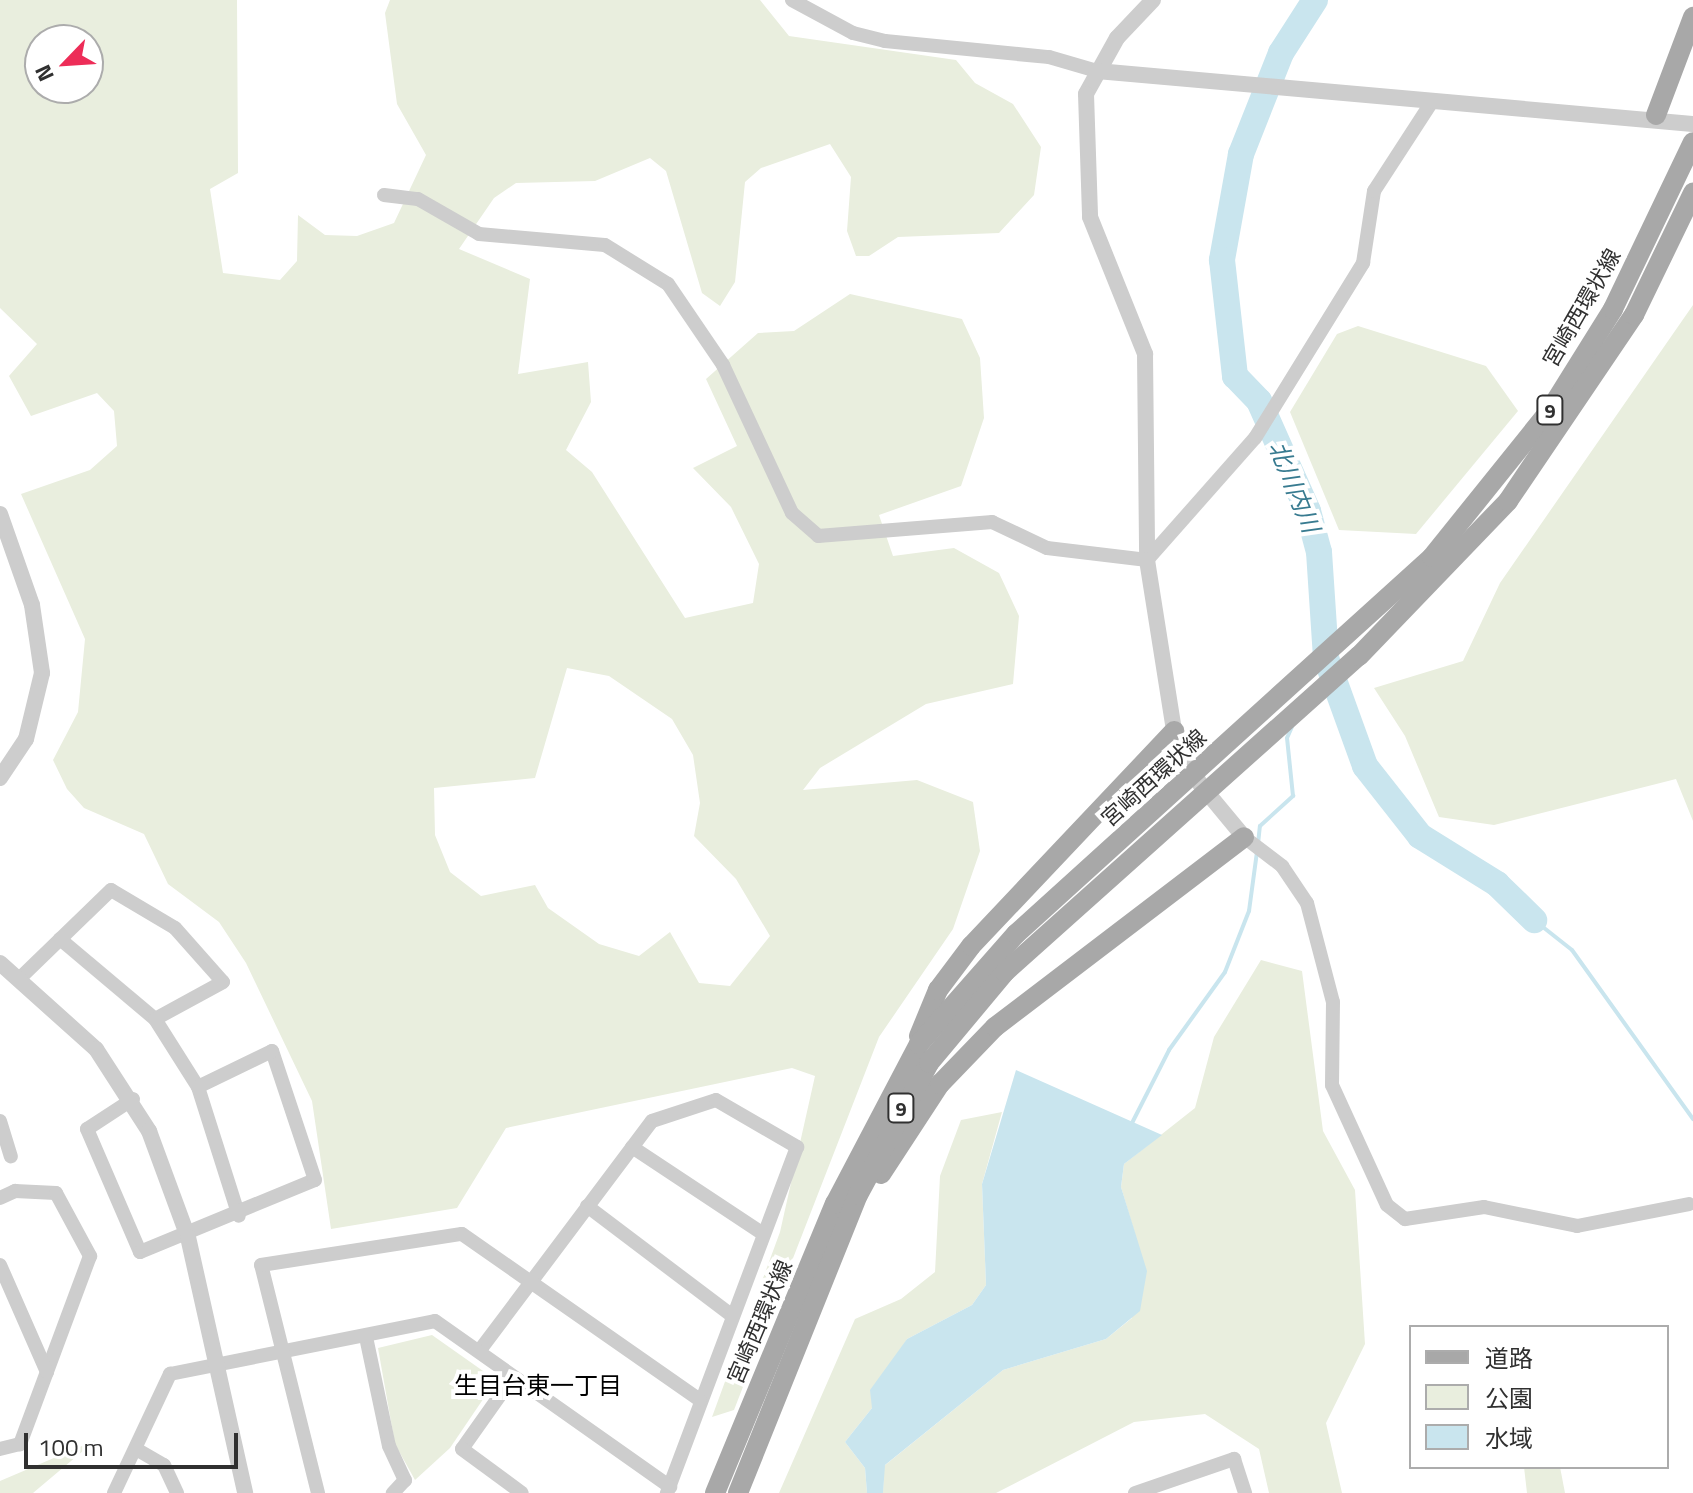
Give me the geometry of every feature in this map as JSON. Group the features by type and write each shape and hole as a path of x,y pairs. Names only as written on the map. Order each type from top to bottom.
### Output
{"main road":[{"path":"1656,115 1693,17"},
{"name":"宮崎西環状線","path":"738,1493 858,1195 929,1063 1005,972 1348,635 1432,557 1550,410 1613,309 1693,143"},
{"name":"宮崎西環状線","path":"715,1493 841,1190 919,1044 1016,934 1359,656 1487,525 1567,423 1634,315 1693,193"},
{"path":"919,1044 919,1025 971,946 1174,731"},
{"path":"787,1376 800,1364 883,1169 940,1084 1063,969 1244,837"}],"street":[{"path":"792,0 853,33 885,41 1049,57 1097,71 1242,85 1656,115 1693,124"},
{"path":"1153,0 1097,71 1086,94 1084,153 1102,258 1137,320 1145,354 1147,560 1174,731 1200,784 1244,837 1282,866 1307,903 1333,1002 1332,1085 1387,1205 1405,1219 1484,1207 1577,1226 1689,1204"},
{"path":"1147,560 1255,438 1363,263 1374,191 1433,100"},
{"path":"384,195 418,199 479,234 605,245 668,284 723,365 792,513 818,536 992,522 1047,548 1147,560"},
{"path":"0,514 32,605 42,673 26,739 0,778"},
{"path":"19,979 111,890 175,928 223,982 155,1019"},
{"path":"60,939 155,1019 198,1087 239,1216"},
{"path":"0,963 96,1049 133,1099 188,1237 245,1493"},
{"path":"133,1099 87,1129 140,1252 188,1237 315,1180 306,1140 272,1051 198,1087"},
{"path":"114,1493 170,1374 216,1369 282,1349 366,1337 435,1321 480,1350 668,1490 731,1315 797,1147 716,1100 652,1121 480,1350"},
{"path":"0,1121 11,1156"},
{"path":"632,1147 762,1233"},
{"path":"0,1198 15,1191 56,1193 90,1256 20,1444 0,1449"},
{"path":"587,1206 731,1315"},
{"path":"318,1493 261,1265 462,1234 700,1400"},
{"path":"0,1265 47,1372"},
{"path":"366,1337 389,1446 405,1480 393,1493"},
{"path":"513,1377 462,1449 522,1493"},
{"path":"136,1449 164,1465 177,1493"},
{"path":"1135,1493 1234,1459 1245,1493"}],"green space":[{"path":"0,0 237,0 238,173 210,189 223,273 280,280 297,261 298,215 325,235 357,236 394,223 426,155 397,104 385,13 390,0 760,0 789,36 956,60 975,83 1013,104 1041,147 1034,195 999,233 898,237 869,256 856,256 847,231 851,177 830,144 761,168 745,182 735,282 720,306 702,293 666,171 650,158 595,181 516,183 494,198 459,249 530,279 518,374 588,362 591,402 566,450 592,472 685,618 753,603 759,564 731,507 693,468 737,446 706,379 758,333 794,331 850,294 962,319 980,358 984,418 961,486 879,515 893,556 954,548 999,573 1019,616 1013,684 926,704 820,768 803,790 917,780 973,802 980,851 953,929 879,1037 734,1410 712,1417 780,1232 815,1076 792,1068 506,1128 457,1208 331,1229 312,1101 246,963 219,922 168,884 144,834 84,808 67,789 53,760 78,712 85,639 21,494 90,470 117,446 114,411 97,393 31,416 9,376 37,344 0,308","holes":["567,668 609,676 672,719 693,755 700,803 694,836 736,879 770,936 730,986 699,983 670,932 639,956 599,944 548,908 535,885 481,896 450,872 435,835 434,788 535,778"]},
{"path":"1693,305 1693,821 1676,779 1494,825 1439,817 1405,736 1374,688 1463,661 1500,583"},
{"path":"1358,326 1486,366 1518,411 1416,534 1339,530 1290,412 1337,334"},
{"path":"1261,960 1302,971 1323,1131 1355,1190 1365,1344 1326,1423 1342,1493 1269,1493 1259,1449 1205,1414 1134,1422 996,1493 883,1493 884,1466 1003,1370 1106,1339 1132,1318 1135,1234 1121,1187 1124,1164 1195,1108 1214,1037"},
{"path":"1002,1112 982,1184 986,1285 972,1305 907,1339 872,1408 845,1442 865,1468 867,1493 779,1493 855,1319 901,1299 935,1272 940,1176 961,1120"},
{"path":"432,1335 493,1378 492,1386 450,1448 415,1480 395,1444 378,1348"},
{"path":"96,1440 33,1493 0,1493 0,1481"},
{"path":"1524,1469 1560,1469 1565,1493 1527,1493"}],"water":[{"path":"1016,1070 1162,1135 1124,1164 1121,1187 1147,1271 1140,1311 1106,1339 1003,1370 885,1465 883,1493 867,1493 865,1468 845,1442 872,1408 870,1390 907,1339 972,1305 986,1285 982,1184"}],"waterway":[{"name":"北川内川","path":"1315,0 1281,53 1241,154 1222,260 1235,376 1259,401 1308,511 1319,552 1326,658 1365,766 1420,836 1497,884 1534,920"},
{"path":"1258,844 1260,826 1293,796 1287,738 1292,727"},
{"path":"1130,1127 1169,1050 1225,972 1249,911 1257,852"},
{"path":"1534,920 1572,950 1693,1119"}],"district":[{"name":"生目台東一丁目","path":"538,1386"}]}
